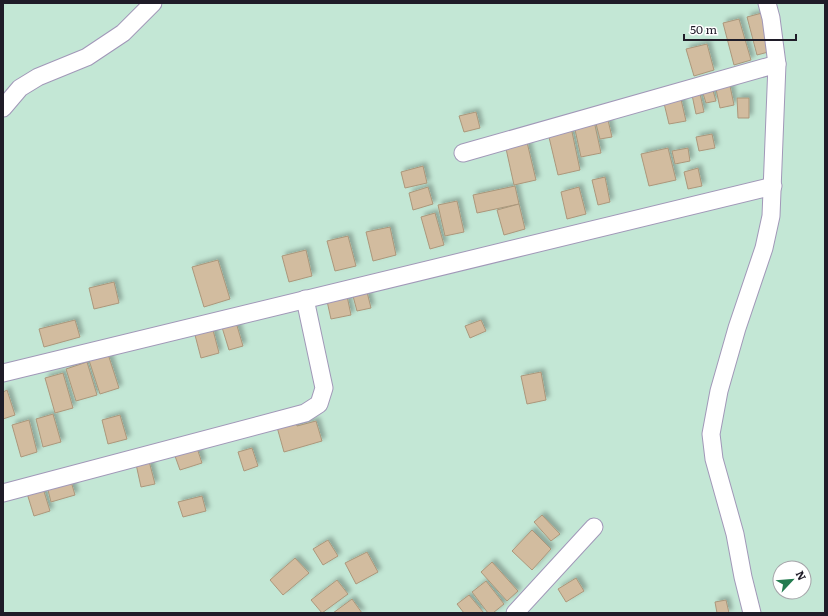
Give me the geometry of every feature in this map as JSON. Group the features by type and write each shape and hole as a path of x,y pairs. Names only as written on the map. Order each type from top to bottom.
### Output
{"street":[{"path":"3,108 20,88 38,77 87,56 123,33 153,3"},
{"path":"752,613 743,577 735,534 714,459 711,434 719,391 737,328 764,248 771,216 774,186 777,64 771,18 767,3"},
{"path":"463,153 777,64"},
{"path":"3,373 774,186"},
{"path":"3,493 305,413 319,404 324,388 305,299"},
{"path":"515,613 594,527"}],"green space":[{"path":"3,3 825,3 825,613 3,613"}],"building":[{"path":"762,13 772,51 757,55 747,17"},
{"path":"739,19 751,60 734,65 723,23"},
{"path":"707,44 714,70 694,76 686,49"},
{"path":"730,86 734,105 720,108 716,89"},
{"path":"712,87 716,101 706,103 702,90"},
{"path":"699,89 704,112 696,114 691,90"},
{"path":"680,95 686,121 669,124 663,99"},
{"path":"737,98 749,98 749,118 738,118"},
{"path":"476,112 480,128 464,132 459,116"},
{"path":"607,116 612,137 600,139 595,120"},
{"path":"594,121 601,153 581,157 574,125"},
{"path":"571,127 580,170 558,175 548,133"},
{"path":"712,134 715,148 699,151 696,137"},
{"path":"526,138 536,180 514,185 505,144"},
{"path":"668,148 676,180 649,186 641,154"},
{"path":"688,148 690,161 675,164 672,151"},
{"path":"423,166 427,183 405,188 401,172"},
{"path":"698,168 702,186 688,189 684,172"},
{"path":"605,177 610,202 598,205 592,180"},
{"path":"515,186 519,204 477,213 473,195"},
{"path":"428,187 433,204 413,210 409,193"},
{"path":"579,187 586,214 567,219 561,192"},
{"path":"457,201 464,232 445,236 438,205"},
{"path":"519,204 525,229 504,235 497,210"},
{"path":"435,213 444,245 430,249 421,217"},
{"path":"390,227 396,255 373,261 366,232"},
{"path":"348,236 356,266 335,271 327,241"},
{"path":"306,250 312,276 289,282 282,256"},
{"path":"218,260 230,299 204,307 192,267"},
{"path":"114,282 119,303 94,309 89,288"},
{"path":"367,292 371,308 357,311 353,296"},
{"path":"347,296 351,315 331,319 327,301"},
{"path":"235,319 243,346 229,350 221,324"},
{"path":"75,320 80,337 44,347 39,329"},
{"path":"481,320 486,331 470,338 465,326"},
{"path":"213,330 219,353 201,358 195,335"},
{"path":"107,351 119,388 100,394 88,357"},
{"path":"87,362 97,395 76,401 66,369"},
{"path":"541,372 546,400 527,404 521,376"},
{"path":"63,373 73,408 55,413 45,378"},
{"path":"7,390 15,415 3,419 3,392"},
{"path":"53,414 61,442 43,447 36,419"},
{"path":"120,415 127,439 108,444 102,420"},
{"path":"29,420 37,452 21,457 12,425"},
{"path":"296,421 297,426 316,421 322,441 284,452 277,427"},
{"path":"197,448 202,463 180,470 175,456"},
{"path":"252,448 258,466 244,471 238,452"},
{"path":"149,461 155,484 141,487 136,464"},
{"path":"70,478 75,495 51,502 47,486"},
{"path":"42,485 50,511 34,516 26,490"},
{"path":"202,496 206,511 183,517 178,502"},
{"path":"542,515 560,534 551,541 534,522"},
{"path":"532,530 551,549 532,570 512,551"},
{"path":"328,540 338,556 323,565 313,549"},
{"path":"367,552 378,572 356,584 345,563"},
{"path":"295,558 309,573 283,595 270,580"},
{"path":"492,562 518,591 507,601 481,572"},
{"path":"576,578 584,591 566,602 558,589"},
{"path":"337,580 348,594 322,613 311,600"},
{"path":"486,581 504,604 493,613 488,613 472,592"},
{"path":"469,595 484,613 464,613 457,604"},
{"path":"352,599 362,613 333,613"},
{"path":"726,600 729,613 717,613 715,602"}]}
